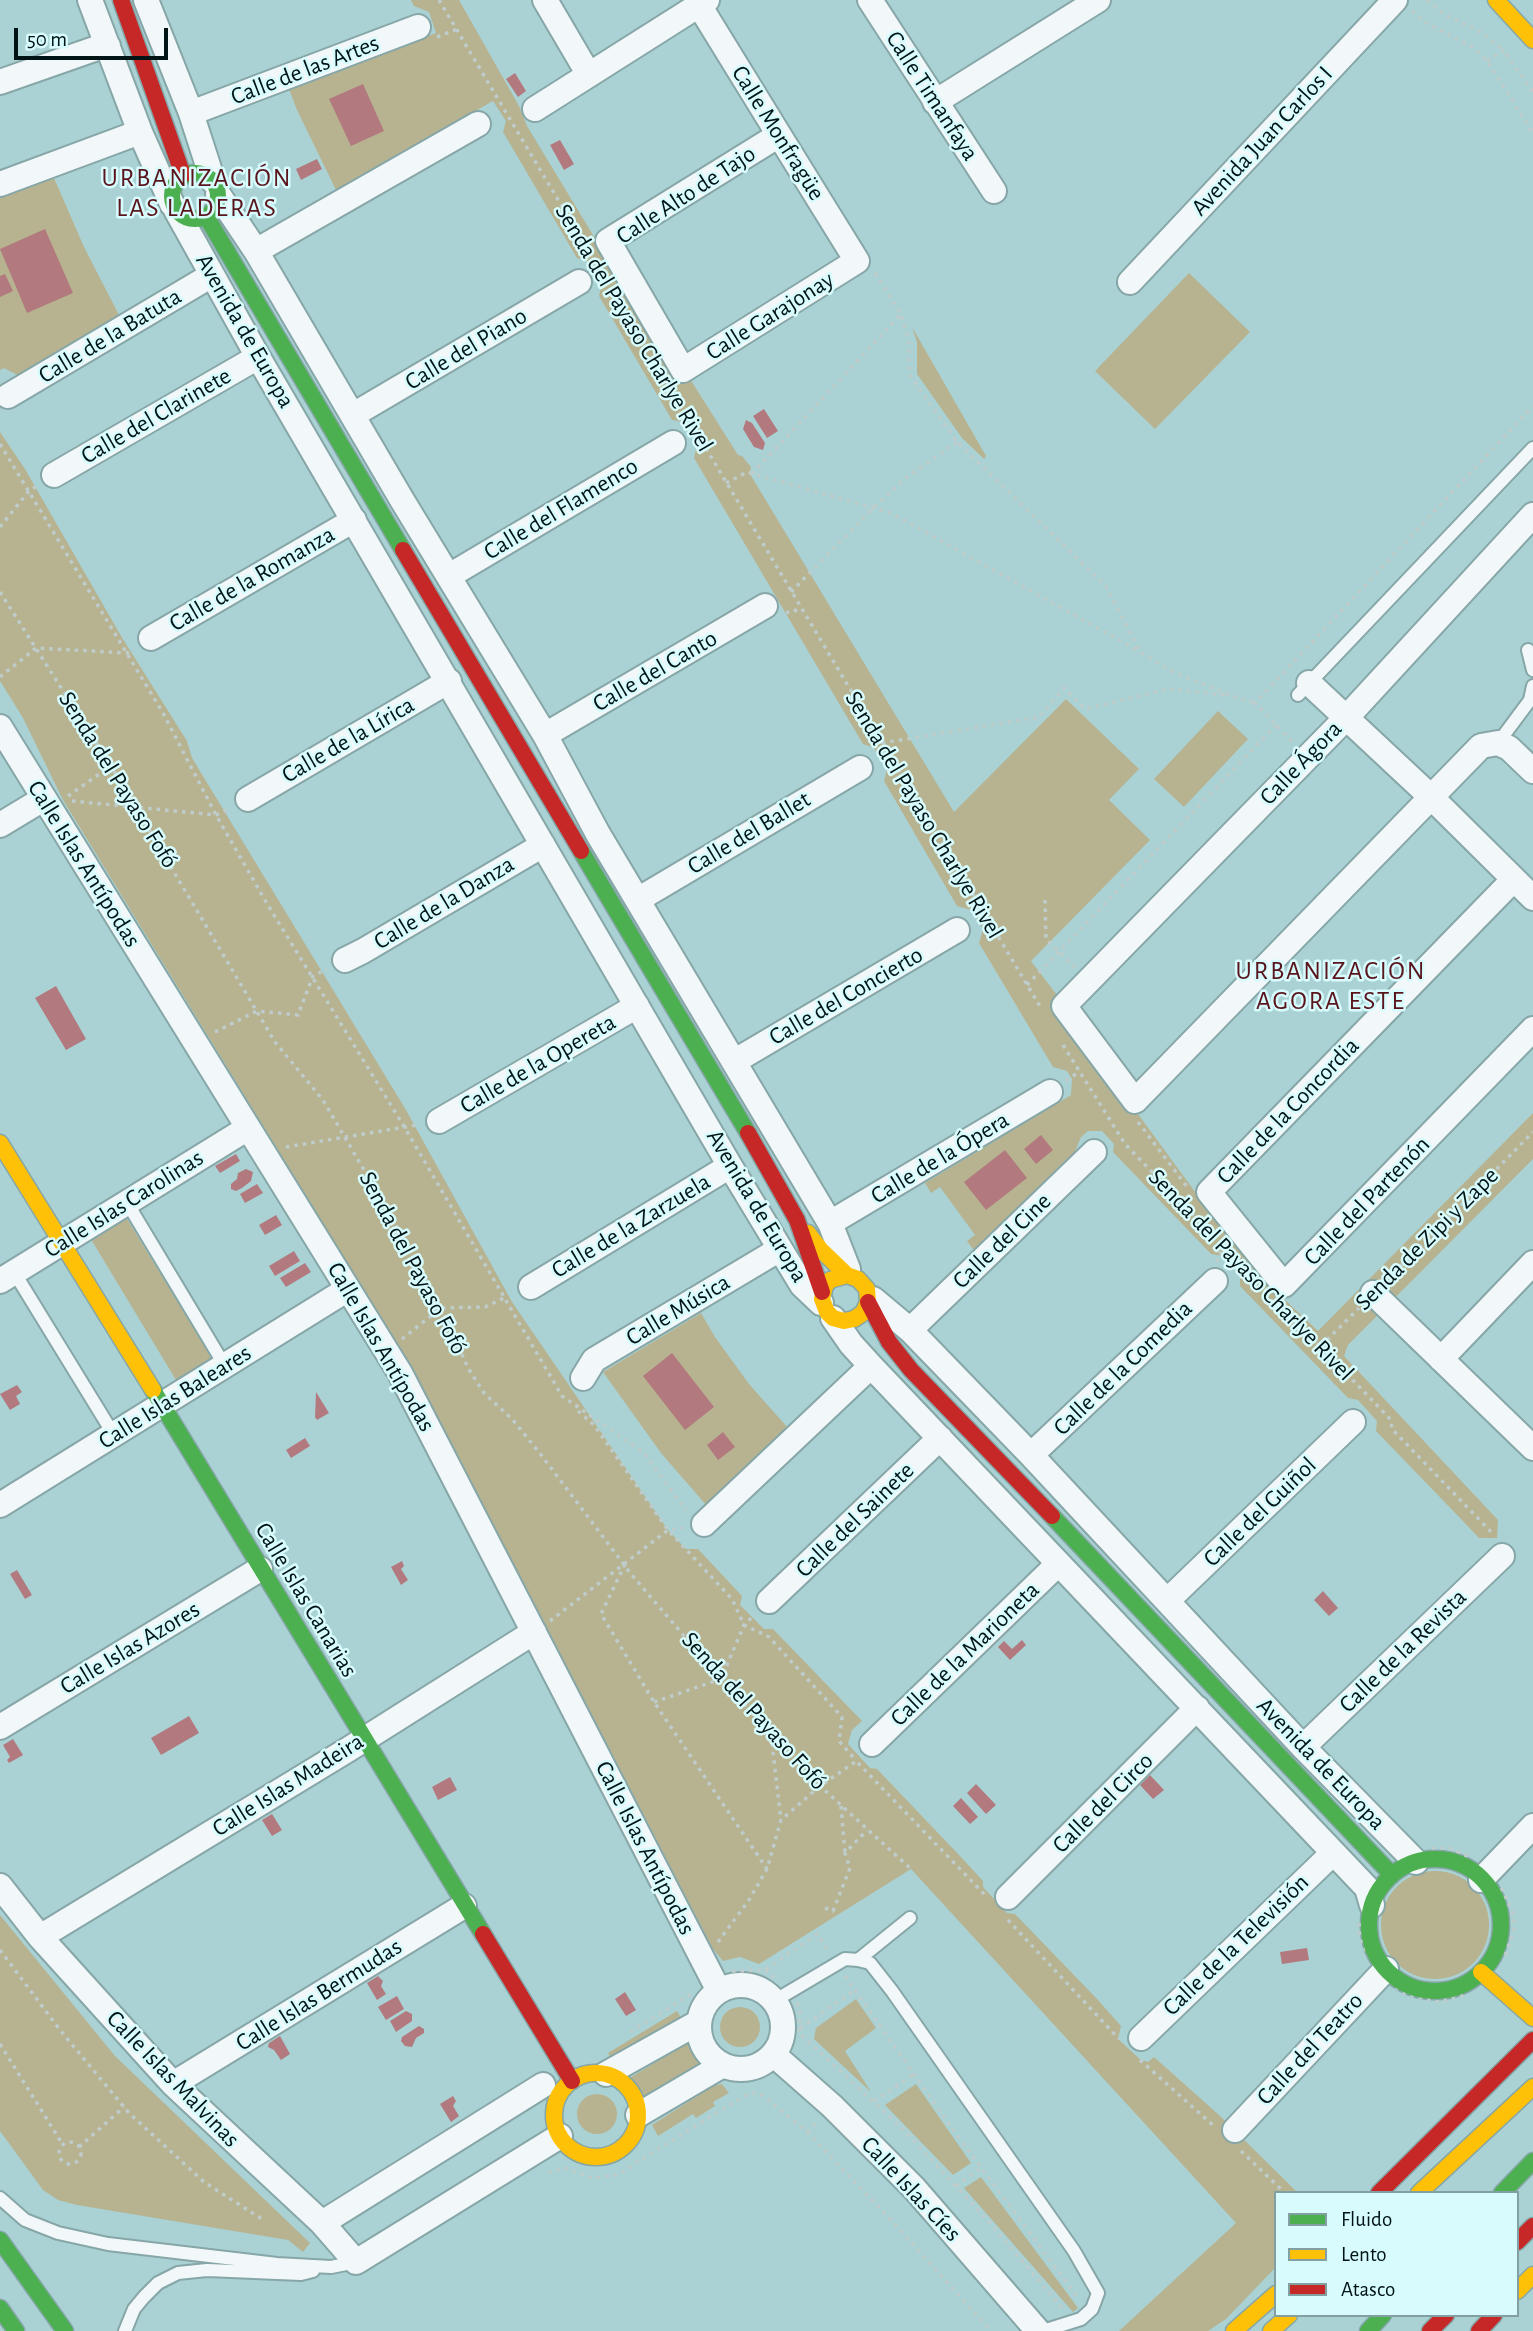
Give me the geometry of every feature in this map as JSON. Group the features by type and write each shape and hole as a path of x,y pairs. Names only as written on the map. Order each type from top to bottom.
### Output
{"main road":[{"path":"121,0 183,175"},
{"path":"1496,0 1533,40"},
{"path":"197,172 216,187 216,206 206,216 188,218 174,207 172,190 183,175 197,172"},
{"name":"Avenida de Europa","path":"206,216 797,1220 821,1250 849,1275"},
{"name":"Calle Islas Canarias","path":"0,1143 572,2081"},
{"name":"Avenida de Europa","path":"797,1220 830,1309 911,1370"},
{"path":"849,1275 863,1283 868,1299 860,1316 830,1309 830,1280 849,1275"},
{"name":"Avenida de Europa","path":"868,1299 889,1342 911,1370 1392,1875"},
{"path":"1451,1861 1466,1867 1482,1880 1492,1893 1501,1921 1499,1943 1481,1972 1464,1984 1435,1991 1412,1987 1393,1976 1376,1956 1369,1921 1372,1905 1378,1892 1392,1875 1416,1863 1451,1861"},
{"path":"1481,1972 1533,2018"},
{"path":"1381,2191 1533,2040"},
{"path":"606,2074 617,2078 636,2100 638,2115 633,2136 624,2147 611,2154 596,2157 583,2155 567,2145 560,2136 554,2117 556,2104 560,2094 572,2081 586,2075 606,2074"},
{"path":"1421,2191 1533,2087"},
{"path":"1504,2191 1533,2161"},
{"path":"1519,2240 1533,2226"},
{"path":"0,2240 65,2331"},
{"path":"1519,2289 1533,2275"},
{"path":"1234,2331 1274,2296"},
{"path":"0,2308 15,2330"},
{"path":"1271,2331 1287,2317"},
{"path":"1368,2331 1381,2317"},
{"path":"1430,2331 1444,2317"},
{"path":"1479,2331 1492,2317"}],"street":[{"name":"Avenida de Europa","path":"90,0 140,132 174,207 258,357 583,915 802,1285 830,1309 851,1344 871,1366 1367,1888 1372,1905"},
{"path":"545,0 589,75"},
{"name":"Calle Timanfaya","path":"870,0 994,191"},
{"path":"935,102 1098,0"},
{"path":"534,109 703,2"},
{"name":"Calle Monfragüe","path":"703,2 779,135 857,261"},
{"name":"Avenida Juan Carlos I","path":"1130,282 1403,5"},
{"name":"Avenida de Europa","path":"138,45 149,8"},
{"name":"Avenida de Europa","path":"149,8 191,113 216,187 545,735 598,834 830,1223 849,1275"},
{"name":"Calle de las Artes","path":"191,113 418,27"},
{"path":"0,82 108,46"},
{"path":"256,251 478,124"},
{"path":"0,184 140,132"},
{"name":"Calle Alto de Tajo","path":"676,377 608,242 779,135"},
{"name":"Calle Garajonay","path":"676,377 857,261"},
{"name":"Calle de la Batuta","path":"8,396 212,275"},
{"name":"Calle del Piano","path":"353,415 579,282"},
{"name":"Avenida de Europa","path":"291,361 298,321"},
{"name":"Calle del Clarinete","path":"54,475 258,357"},
{"name":"Avenida de Europa","path":"315,451 321,413"},
{"name":"Calle del Flamenco","path":"449,576 673,443"},
{"path":"366,487 402,500"},
{"name":"Calle Ágora","path":"1053,1008 1346,718 1533,516"},
{"name":"Calle de la Romanza","path":"151,638 354,520"},
{"path":"400,600 440,611"},
{"name":"Calle del Canto","path":"545,735 765,606"},
{"path":"482,682 492,648"},
{"name":"Calle de la Lírica","path":"247,799 449,681"},
{"path":"1303,689 1346,718 1533,898"},
{"name":"Calle Islas Antípodas","path":"0,727 407,1385 716,1986"},
{"path":"503,775 517,743"},
{"path":"1053,1008 1135,1101 1481,746 1498,743 1509,748 1533,771"},
{"name":"Calle del Ballet","path":"639,899 860,768"},
{"path":"0,825 43,799"},
{"path":"562,820 598,834"},
{"name":"Calle de la Danza","path":"345,960 543,845"},
{"name":"Calle de la Concordia","path":"1209,1192 1514,879"},
{"path":"583,915 630,936"},
{"name":"Calle del Concierto","path":"734,1061 957,930"},
{"path":"678,1014 685,978"},
{"name":"Calle de la Opereta","path":"439,1121 637,1006"},
{"name":"Calle del Partenón","path":"1209,1192 1284,1286 1533,1029"},
{"name":"Avenida de Europa","path":"695,1103 709,1067"},
{"name":"Calle de la Ópera","path":"830,1223 1050,1092"},
{"name":"Calle Islas Carolinas","path":"7,1276 248,1128"},
{"name":"Avenida de Europa","path":"751,1139 785,1148"},
{"name":"Calle del Cine","path":"910,1330 1094,1152"},
{"name":"Calle de la Zarzuela","path":"531,1287 730,1166"},
{"name":"Calle Música","path":"583,1378 594,1360 780,1249"},
{"path":"1441,1359 1533,1263"},
{"name":"Calle de la Comedia","path":"1031,1455 1215,1281"},
{"name":"Calle Islas Baleares","path":"0,1505 348,1289"},
{"path":"1374,1293 1533,1448"},
{"name":"Avenida de Europa","path":"868,1299 910,1330 1416,1863"},
{"path":"704,1524 871,1366"},
{"path":"967,1426 968,1391"},
{"name":"Calle del Guiñol","path":"1167,1601 1353,1422"},
{"name":"Calle del Sainete","path":"769,1601 940,1438"},
{"path":"1000,1503 1006,1467"},
{"path":"1062,1527 1101,1532"},
{"name":"Calle de la Revista","path":"1303,1747 1502,1556"},
{"name":"Calle de la Marioneta","path":"864,1753 1058,1564"},
{"name":"Calle Islas Azores","path":"0,1727 260,1569"},
{"path":"1126,1634 1161,1631"},
{"name":"Calle Islas Madeira","path":"40,1937 534,1632"},
{"name":"Avenida de Europa","path":"1226,1665 1229,1705"},
{"name":"Calle del Circo","path":"1001,1905 1197,1708"},
{"name":"Avenida de Europa","path":"1275,1791 1277,1755"},
{"path":"1482,1880 1533,1826"},
{"name":"Calle de la Televisión","path":"1133,2046 1332,1853"},
{"name":"Calle Islas Malvinas","path":"0,1886 40,1937 173,2084 321,2223 356,2262"},
{"name":"Calle Islas Bermudas","path":"173,2084 464,1906"},
{"name":"Calle del Teatro","path":"1230,2136 1386,1969"},
{"path":"745,1985 782,1996 784,2033 774,2055 761,2065 747,2070 723,2066 706,2051 700,2040 699,2022 716,1986 745,1985"},
{"path":"606,2074 699,2022"},
{"name":"Calle Islas Cíes","path":"774,2055 832,2106 914,2188 1041,2331"},
{"path":"638,2115 723,2066"},
{"path":"321,2223 543,2085"},
{"path":"356,2262 560,2136"}],"lane":[{"path":"1303,689 1533,448"},
{"path":"1528,650 1533,670"},
{"path":"1498,743 1530,700 1533,686"},
{"path":"126,1201 225,1366"},
{"path":"7,1276 114,1435"},
{"path":"858,1960 910,1918"},
{"path":"782,1996 845,1958 870,1963 892,1991 1074,2251 1098,2293 1089,2312 1074,2322 1041,2331"},
{"path":"0,2198 24,2220 58,2233 108,2245 277,2264 331,2267"},
{"path":"125,2331 134,2309 144,2297 158,2283 178,2273 207,2270 301,2274 356,2262"}],"path":[{"name":"Senda del Payaso Charlye Rivel","path":"439,0 586,247"},
{"path":"1427,0 1445,15 1476,29 1503,50 1533,92"},
{"path":"1403,5 1423,21 1472,47 1487,61 1533,133"},
{"path":"478,124 512,121"},
{"path":"857,261 869,264 901,314 909,341 909,374 957,442 1106,586 1140,652"},
{"path":"752,474 901,314"},
{"name":"Senda del Payaso Charlye Rivel","path":"676,377 726,483 791,592 1027,985 1053,1008"},
{"path":"791,592 907,477 957,442"},
{"path":"0,444 163,713 216,815 266,902 405,1128 562,1396 594,1425 668,1530 733,1599 744,1625 769,1637 842,1717 839,1741 864,1753 1133,2046 1230,2136 1283,2191"},
{"path":"726,483 747,472 891,513 1173,672 1255,703"},
{"path":"0,527 29,491 54,475"},
{"name":"Senda del Payaso Fofó","path":"0,592 111,766 275,1042 323,1100 441,1308 468,1368 484,1393 513,1420 625,1564 721,1679 820,1786 911,1869"},
{"path":"0,677 36,648 127,653 151,638"},
{"path":"882,743 1038,717 1064,688 1085,709 1169,689 1232,696"},
{"path":"1027,985 1276,725"},
{"path":"111,766 63,800 216,815 247,799"},
{"path":"1045,900 1046,939 1081,973"},
{"path":"199,1049 208,1035 257,1011 298,1015 313,976 345,960"},
{"name":"Senda del Payaso Charlye Rivel","path":"1061,1042 1125,1144 1216,1239"},
{"path":"1135,1101 1128,1108 1198,1202 1209,1192"},
{"path":"266,1156 278,1148 405,1128"},
{"name":"Senda de Zipi y Zape","path":"1321,1346 1533,1132"},
{"path":"386,1350 441,1308 485,1307 505,1297"},
{"name":"Senda del Payaso Charlye Rivel","path":"1273,1297 1391,1420 1392,1429 1497,1538 1502,1556"},
{"path":"562,1396 643,1452 686,1511 704,1524"},
{"path":"534,1632 668,1530 704,1524"},
{"path":"625,1564 601,1614 654,1702 767,1869"},
{"path":"654,1702 721,1679 744,1625 769,1601"},
{"path":"701,1958 713,1949 750,1900 767,1869 781,1819 771,1734"},
{"path":"781,1819 864,1753"},
{"path":"825,1908 833,1911 850,1868 845,1853 841,1804"},
{"path":"845,1853 868,1829"},
{"path":"816,1928 836,1964 914,2074 1089,2312"},
{"path":"622,2038 716,1986 735,1969 765,1970 817,1934"},
{"path":"0,1950 60,2030 124,2107 204,2182 265,2221"},
{"path":"765,1970 782,1996 800,2011 799,2033 874,2101 956,2186 1074,2322"},
{"path":"800,2028 855,1990"},
{"path":"0,2044 63,2145"},
{"path":"874,2101 914,2074"},
{"path":"543,2175 557,2168 565,2168 592,2178 616,2175 746,2095 762,2095 807,2132 991,2331"},
{"path":"79,2147 73,2143 63,2145 60,2158 69,2164 79,2159 79,2147 124,2107"},
{"path":"956,2186 981,2168"}],"shaded area":[{"path":"411,0 459,0 519,106 527,126 682,382 690,379 738,455 751,467 750,474 954,812 1066,699 1139,769 1109,800 1150,840 1031,961 1060,999 1130,1111 1138,1114 1237,1249 1243,1245 1249,1251 1244,1257 1284,1299 1318,1331 1533,1113 1533,1159 1348,1345 1344,1356 1498,1520 1497,1538 1479,1538 1376,1431 1377,1421 1358,1400 1348,1398 1240,1286 1240,1273 1223,1256 1211,1254 1113,1152 1114,1144 1102,1131 1088,1131 1081,1137 1074,1154 976,1253 967,1241 975,1235 940,1187 931,1193 925,1183 1071,1095 1072,1079 1067,1071 1053,1067 979,943 983,929 971,910 957,906 884,781 887,769 874,748 863,744 694,458 697,445 684,422 672,420 599,296 602,283 589,262 577,258 503,132 506,121 493,101 336,190 289,89 436,33 429,12 414,6"},
{"path":"515,73 526,91 518,97 506,79"},
{"path":"363,84 384,131 351,146 329,99"},
{"path":"560,140 574,164 564,170 550,145"},
{"path":"317,159 322,169 301,180 296,169"},
{"path":"54,178 84,247 120,317 19,376 4,368 0,370 0,198"},
{"path":"45,229 73,293 27,313 0,249"},
{"path":"1189,273 1250,332 1155,429 1095,371"},
{"path":"5,274 13,291 0,297 0,276"},
{"path":"912,327 986,456 984,459 962,438 917,374 917,342"},
{"path":"764,409 778,431 767,438 753,416"},
{"path":"746,420 752,423 765,443 763,450 754,447 743,429"},
{"path":"0,432 25,469 121,636 187,741 192,758 406,1110 512,1302 668,1530 686,1549 698,1549 742,1596 740,1605 764,1629 773,1629 862,1721 852,1730 848,1744 870,1768 877,1769 960,1856 1007,1913 1015,1914 1098,2000 1121,2026 1118,2039 1141,2060 1148,2062 1154,2057 1219,2115 1296,2191 1274,2191 1274,2269 1226,2319 1208,2331 1119,2331 1236,2223 911,1869 759,1964 740,1957 723,1961 713,1949 416,1375 63,800 23,718 0,681"},
{"path":"1218,711 1248,739 1184,807 1154,779"},
{"path":"56,986 86,1039 66,1050 35,998"},
{"path":"1041,1135 1053,1150 1036,1164 1024,1149"},
{"path":"1005,1150 1027,1178 986,1210 964,1182"},
{"path":"236,1154 240,1161 220,1173 215,1166"},
{"path":"246,1169 253,1172 251,1181 236,1191 231,1189 238,1173"},
{"path":"257,1184 263,1193 245,1203 240,1194"},
{"path":"124,1214 212,1358 176,1380 89,1236"},
{"path":"276,1215 282,1225 265,1235 259,1225"},
{"path":"294,1251 300,1261 275,1276 269,1266"},
{"path":"305,1263 311,1272 286,1287 280,1278"},
{"path":"701,1313 749,1384 788,1428 707,1506 661,1453 603,1372"},
{"path":"672,1353 714,1407 685,1430 643,1376"},
{"path":"17,1385 22,1392 16,1396 20,1404 10,1410 0,1394"},
{"path":"316,1392 329,1413 317,1420 315,1417"},
{"path":"723,1432 735,1447 718,1460 707,1445"},
{"path":"305,1438 310,1446 291,1458 286,1450"},
{"path":"402,1561 404,1566 401,1569 408,1580 401,1585 391,1567"},
{"path":"17,1570 32,1595 25,1599 10,1574"},
{"path":"1323,1591 1338,1608 1329,1616 1314,1600"},
{"path":"1022,1640 1026,1645 1010,1660 998,1647 1004,1641 1012,1649"},
{"path":"189,1716 199,1733 161,1755 151,1738"},
{"path":"13,1739 23,1755 9,1763 7,1760 10,1757 3,1745"},
{"path":"1150,1775 1164,1790 1153,1799 1140,1785"},
{"path":"450,1777 457,1790 438,1800 432,1787"},
{"path":"976,1784 996,1805 986,1814 967,1793"},
{"path":"961,1798 978,1817 970,1824 953,1806"},
{"path":"272,1814 282,1830 272,1836 262,1820"},
{"path":"1435,1871 1456,1875 1473,1887 1485,1904 1489,1925 1485,1946 1473,1963 1456,1975 1435,1979 1414,1975 1397,1963 1385,1946 1381,1925 1385,1904 1397,1887 1414,1875"},
{"path":"0,1915 115,2056 310,2243 303,2252 288,2240 77,2205 58,2200 43,2190 0,2131"},
{"path":"1307,1948 1309,1960 1282,1964 1280,1952"},
{"path":"378,1976 383,1981 381,1986 386,1994 377,2000 367,1983"},
{"path":"625,1992 636,2010 626,2016 615,1999"},
{"path":"397,1996 404,2009 386,2020 378,2007"},
{"path":"856,1999 876,2028 845,2051 871,2092 814,2039 816,2028"},
{"path":"740,2007 748,2008 754,2013 759,2019 759,2035 754,2041 748,2046 740,2047 732,2046 726,2041 721,2035 720,2027 721,2019 726,2013 732,2008"},
{"path":"406,2011 412,2014 412,2021 396,2032 390,2021"},
{"path":"677,2011 683,2021 613,2062 608,2053"},
{"path":"419,2026 424,2029 424,2033 416,2038 412,2047 405,2046 401,2041 402,2037"},
{"path":"280,2036 290,2054 281,2060 274,2050 268,2047 269,2043"},
{"path":"694,2039 707,2061 643,2101 628,2079"},
{"path":"722,2084 729,2093 713,2102 715,2106 696,2118 693,2114 658,2136 652,2125 713,2086"},
{"path":"916,2084 971,2163 953,2175 885,2105"},
{"path":"597,2094 611,2100 617,2114 611,2128 597,2134 583,2128 577,2114 583,2100"},
{"path":"453,2096 456,2101 453,2106 459,2116 451,2122 440,2104"},
{"path":"981,2177 1078,2308 1073,2312 964,2188"}],"traffic: fast":[{"path":"195,173 212,179 218,196 212,213 195,219 178,213 172,196 178,179 195,173"},
{"path":"206,216 403,550"},
{"path":"581,851 748,1133"},
{"path":"153,1390 483,1934"},
{"path":"1052,1516 1392,1875"},
{"path":"1435,1859 1460,1864 1481,1879 1496,1900 1501,1925 1496,1950 1481,1971 1460,1986 1435,1991 1410,1986 1389,1971 1374,1950 1369,1925 1374,1900 1389,1879 1410,1864 1435,1859"},
{"path":"1504,2191 1533,2161"},
{"path":"0,2240 65,2331"},
{"path":"0,2308 16,2331"},
{"path":"1368,2331 1381,2317"}],"traffic: slow":[{"path":"1496,0 1533,40"},
{"path":"0,1143 153,1390"},
{"path":"808,1233 847,1275 858,1279 867,1289 868,1302 863,1313 844,1321 833,1318 827,1312 822,1299 825,1286 830,1280 847,1275"},
{"path":"1481,1972 1533,2018"},
{"path":"596,2073 612,2076 626,2085 635,2099 638,2115 635,2131 626,2145 612,2154 596,2157 580,2154 566,2145 557,2131 554,2115 557,2099 566,2085 580,2076 596,2073"},
{"path":"1421,2191 1533,2087"},
{"path":"1519,2289 1533,2275"},
{"path":"1234,2331 1274,2296"},
{"path":"1271,2331 1287,2317"}],"traffic: jam":[{"path":"121,0 183,175"},
{"path":"403,550 581,851"},
{"path":"748,1133 797,1220 822,1292"},
{"path":"868,1302 889,1342 911,1370 1052,1516"},
{"path":"483,1934 572,2081"},
{"path":"1381,2191 1533,2040"},
{"path":"1519,2240 1533,2226"},
{"path":"1430,2331 1444,2317"},
{"path":"1479,2331 1492,2317"}],"district":[{"name":"URBANIZACIÓN LAS LADERAS","path":"197,193"},
{"name":"URBANIZACIÓN AGORA ESTE","path":"1331,986"}]}
